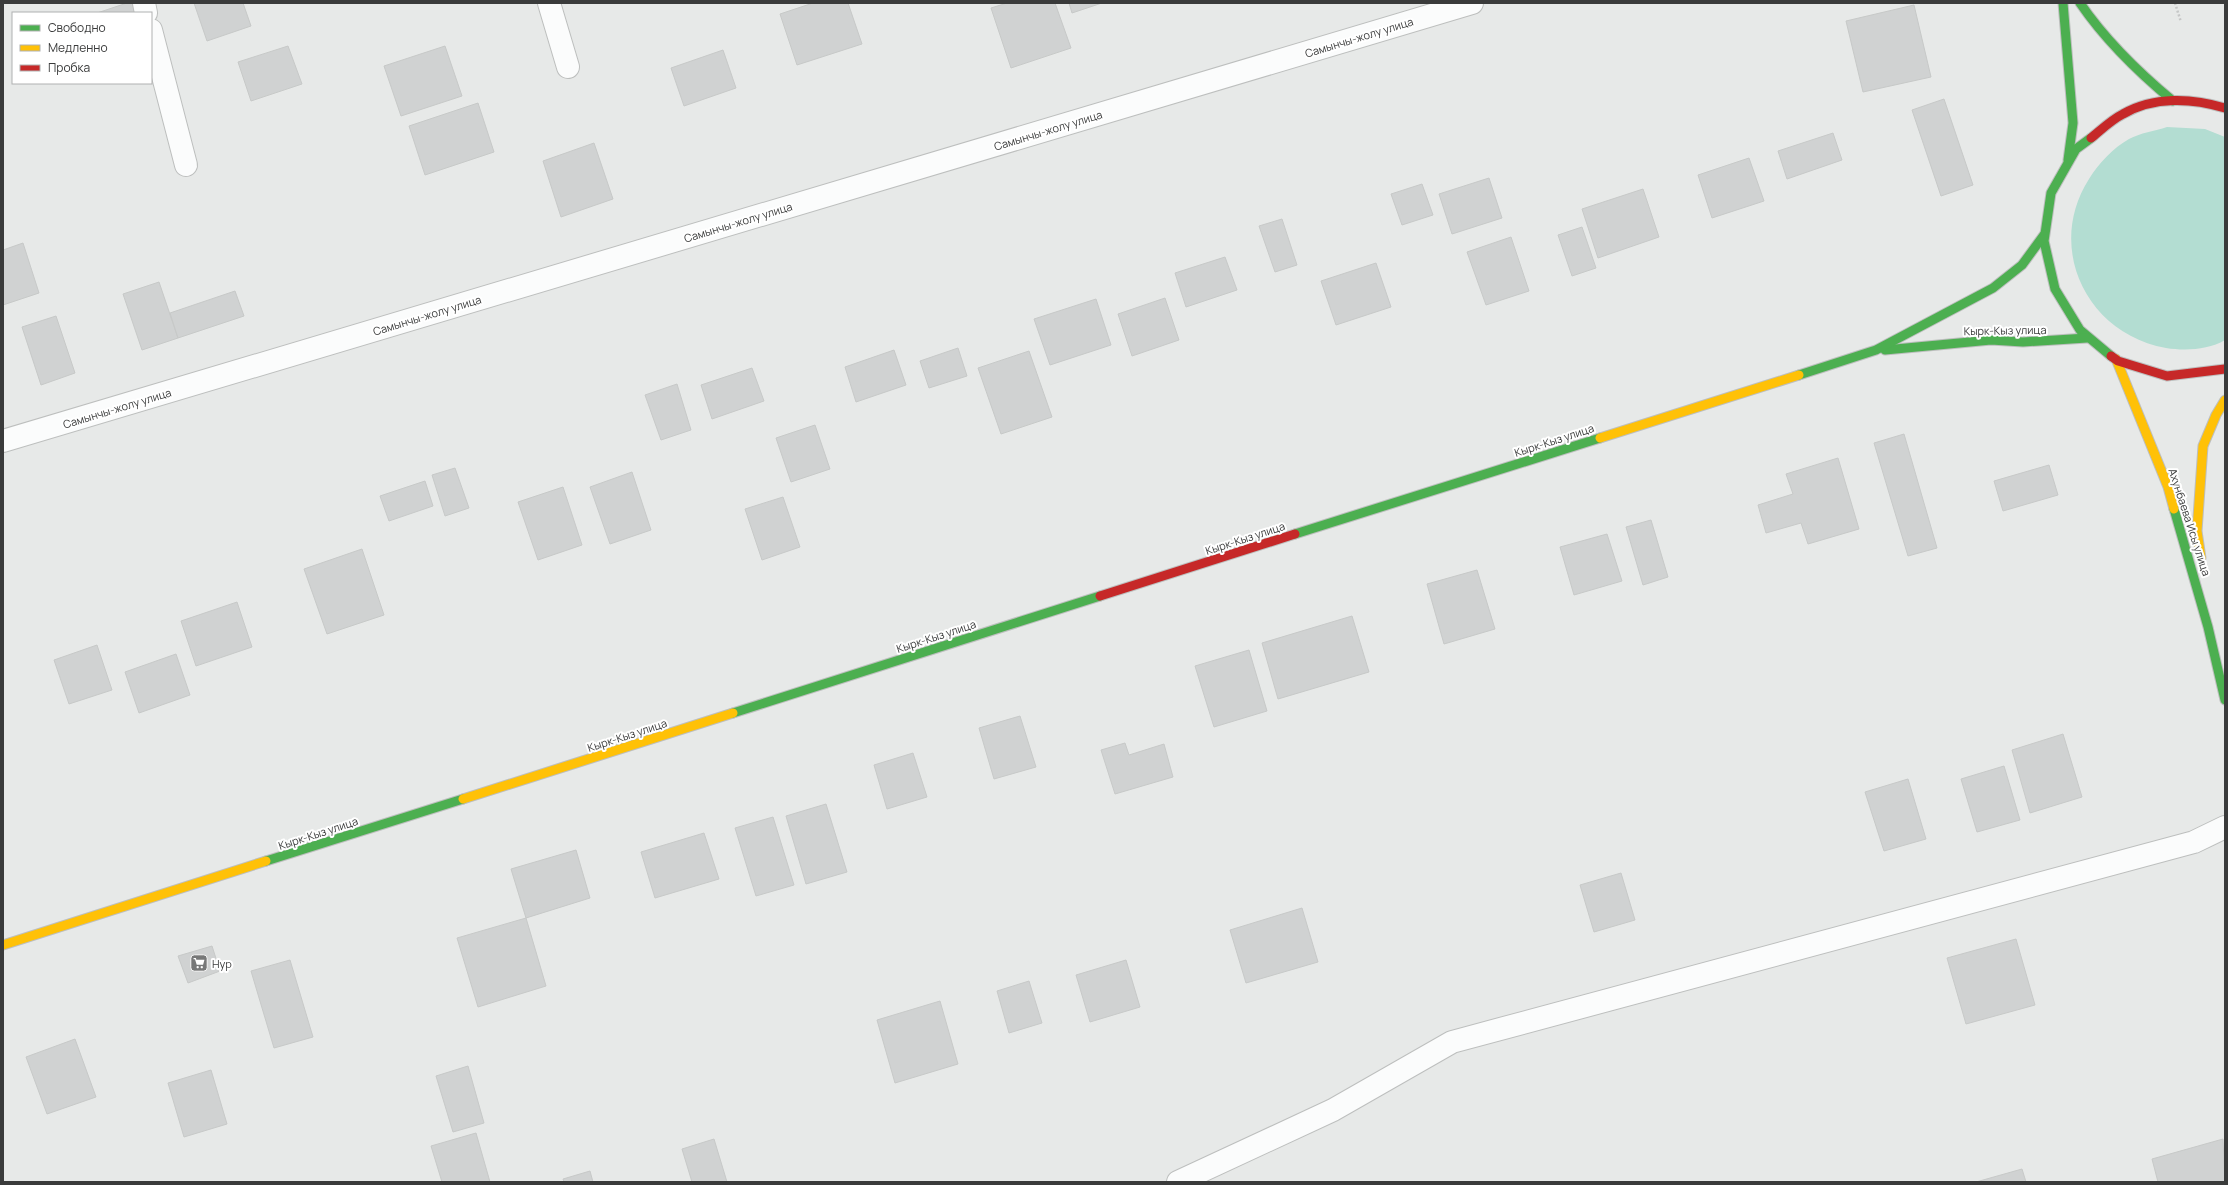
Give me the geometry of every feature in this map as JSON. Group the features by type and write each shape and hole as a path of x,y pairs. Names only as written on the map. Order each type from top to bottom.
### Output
{"street":[{"path":"549,3 568,67"},
{"name":"Самынчы-жолу улица","path":"3,441 1472,3"},
{"path":"2063,3 2073,123 2068,160"},
{"path":"2080,3 2102,34 2125,61 2173,100"},
{"path":"152,34 186,165"},
{"path":"2225,108 2195,101 2173,100 2152,103 2131,109 2095,130 2068,160 2058,177 2051,196 2044,235 2045,255 2056,294 2074,325 2087,338 2116,359 2144,371 2168,375 2190,376 2225,369"},
{"name":"Кырк-Кыз улица","path":"3,945 1876,350 1993,288 2022,265 2044,235"},
{"name":"Кырк-Кыз улица","path":"1876,350 1990,340 2022,342 2087,338"},
{"name":"Ахунбаева Исы улица","path":"2116,359 2168,487 2208,627 2225,700"},
{"name":"Ахунбаева Исы улица","path":"2208,627 2197,531 2199,485 2203,446 2216,415 2225,400"},
{"path":"1178,1182 1333,1110 1452,1042 2194,842 2225,827"}],"path":[{"path":"2175,3 2181,22"}],"green space":[{"path":"2167,127 2205,129 2225,137 2225,340 2204,348 2166,348 2138,340 2114,325 2095,307 2081,284 2073,259 2071,233 2076,205 2093,173 2107,156 2129,139"}],"building":[{"path":"127,3 139,3 142,12 100,12"},
{"path":"194,3 243,3 251,26 207,41"},
{"path":"813,3 848,3 862,44 797,65 780,14"},
{"path":"1007,3 1055,3 1071,48 1011,68 991,8"},
{"path":"1069,3 1102,3 1072,13"},
{"path":"1914,5 1931,77 1863,92 1846,21"},
{"path":"288,46 302,84 251,101 238,62"},
{"path":"445,46 462,96 401,116 384,66"},
{"path":"723,50 736,88 684,106 671,68"},
{"path":"1944,99 1973,185 1941,196 1912,110"},
{"path":"478,103 494,152 425,175 409,126"},
{"path":"1833,133 1842,160 1787,179 1778,151"},
{"path":"594,143 613,199 561,217 543,161"},
{"path":"1749,158 1764,201 1712,218 1698,175"},
{"path":"1489,178 1502,218 1452,234 1439,194"},
{"path":"1422,184 1433,215 1402,225 1391,194"},
{"path":"1643,189 1659,237 1598,258 1582,209"},
{"path":"1282,219 1297,265 1275,272 1259,226"},
{"path":"1582,227 1596,268 1572,276 1558,235"},
{"path":"1511,237 1529,291 1486,305 1467,252"},
{"path":"23,243 39,293 3,305 3,250"},
{"path":"1225,257 1237,290 1186,307 1175,273"},
{"path":"1376,263 1391,307 1336,325 1321,281"},
{"path":"159,282 178,338 142,350 123,294"},
{"path":"235,291 244,316 178,338 170,313"},
{"path":"1165,298 1179,340 1132,356 1118,314"},
{"path":"1096,299 1111,345 1050,365 1034,319"},
{"path":"56,316 75,373 41,385 22,327"},
{"path":"958,348 967,376 929,388 920,361"},
{"path":"894,350 906,385 856,402 845,367"},
{"path":"1029,351 1052,417 1001,434 978,368"},
{"path":"752,368 764,401 712,419 701,385"},
{"path":"677,384 691,430 661,440 645,395"},
{"path":"815,425 830,469 791,482 776,438"},
{"path":"1904,434 1937,548 1908,556 1874,443"},
{"path":"1838,458 1859,529 1808,544 1801,523 1766,533 1758,505 1793,494 1786,474"},
{"path":"2049,465 2058,495 2003,511 1994,481"},
{"path":"455,468 469,508 445,516 432,475"},
{"path":"632,472 651,530 610,544 590,487"},
{"path":"425,481 433,506 389,521 380,496"},
{"path":"563,487 582,545 538,560 518,502"},
{"path":"783,497 800,547 762,560 745,509"},
{"path":"1651,520 1668,577 1643,585 1626,527"},
{"path":"1607,534 1622,581 1574,595 1560,547"},
{"path":"362,549 384,615 327,634 304,569"},
{"path":"1477,570 1495,629 1444,644 1427,584"},
{"path":"237,602 252,647 196,666 181,621"},
{"path":"1352,616 1369,672 1278,699 1262,643"},
{"path":"97,645 112,690 69,704 54,660"},
{"path":"1249,650 1267,711 1214,727 1195,666"},
{"path":"176,654 190,695 139,713 125,672"},
{"path":"1020,716 1036,767 994,779 979,728"},
{"path":"2063,734 2082,797 2030,813 2012,750"},
{"path":"1125,743 1129,755 1164,744 1173,777 1115,794 1101,750"},
{"path":"913,753 927,797 887,809 874,765"},
{"path":"2004,766 2020,820 1977,832 1961,779"},
{"path":"1908,779 1926,839 1884,851 1865,792"},
{"path":"826,804 847,872 806,884 786,816"},
{"path":"773,817 794,885 756,896 735,828"},
{"path":"704,833 719,879 655,898 641,852"},
{"path":"576,850 590,898 526,918 511,869"},
{"path":"1621,873 1635,920 1594,932 1580,885"},
{"path":"1302,908 1318,962 1246,983 1230,930"},
{"path":"526,918 546,986 478,1007 457,938"},
{"path":"2016,939 2035,1005 1966,1024 1947,958"},
{"name":"Нур","path":"212,946 220,971 188,983 178,956"},
{"path":"290,960 313,1037 274,1048 251,971"},
{"path":"1126,960 1140,1007 1090,1022 1076,975"},
{"path":"1029,981 1042,1023 1009,1033 997,991"},
{"path":"940,1001 958,1064 895,1083 877,1020"},
{"path":"75,1039 96,1097 47,1114 26,1057"},
{"path":"468,1066 484,1123 453,1132 436,1076"},
{"path":"211,1070 227,1124 184,1137 168,1083"},
{"path":"476,1133 490,1182 442,1182 431,1146"},
{"path":"714,1139 727,1182 692,1182 682,1149"},
{"path":"2223,1139 2225,1182 2158,1182 2152,1159"},
{"path":"2022,1169 2026,1182 1976,1182"},
{"path":"590,1171 593,1182 564,1182 563,1179"}],"traffic: fast":[{"path":"2063,3 2073,123 2068,160"},
{"path":"2080,3 2090,17 2123,55 2147,79 2173,101"},
{"path":"2091,138 2076,149 2051,193 2044,241 2055,289 2080,330 2111,356"},
{"path":"1799,375 1876,350 1993,288 2022,265 2044,235"},
{"path":"1885,350 1991,340 2023,342 2087,338"},
{"path":"1295,534 1600,438"},
{"path":"2174,509 2208,627 2225,700"},
{"path":"733,713 1100,596"},
{"path":"266,861 463,799"}],"traffic: slow":[{"path":"2116,359 2168,487 2174,509"},
{"path":"1600,438 1799,375"},
{"path":"2201,558 2197,531 2203,446 2216,415 2225,400"},
{"path":"463,799 733,713"},
{"path":"3,945 266,861"}],"traffic: jam":[{"path":"2091,138 2119,116 2147,104 2173,100 2200,102 2225,108"},
{"path":"2111,356 2118,361 2167,376 2225,369"},
{"path":"1100,596 1295,534"}],"place":[{"name":"Нур","path":"199,963"}]}
